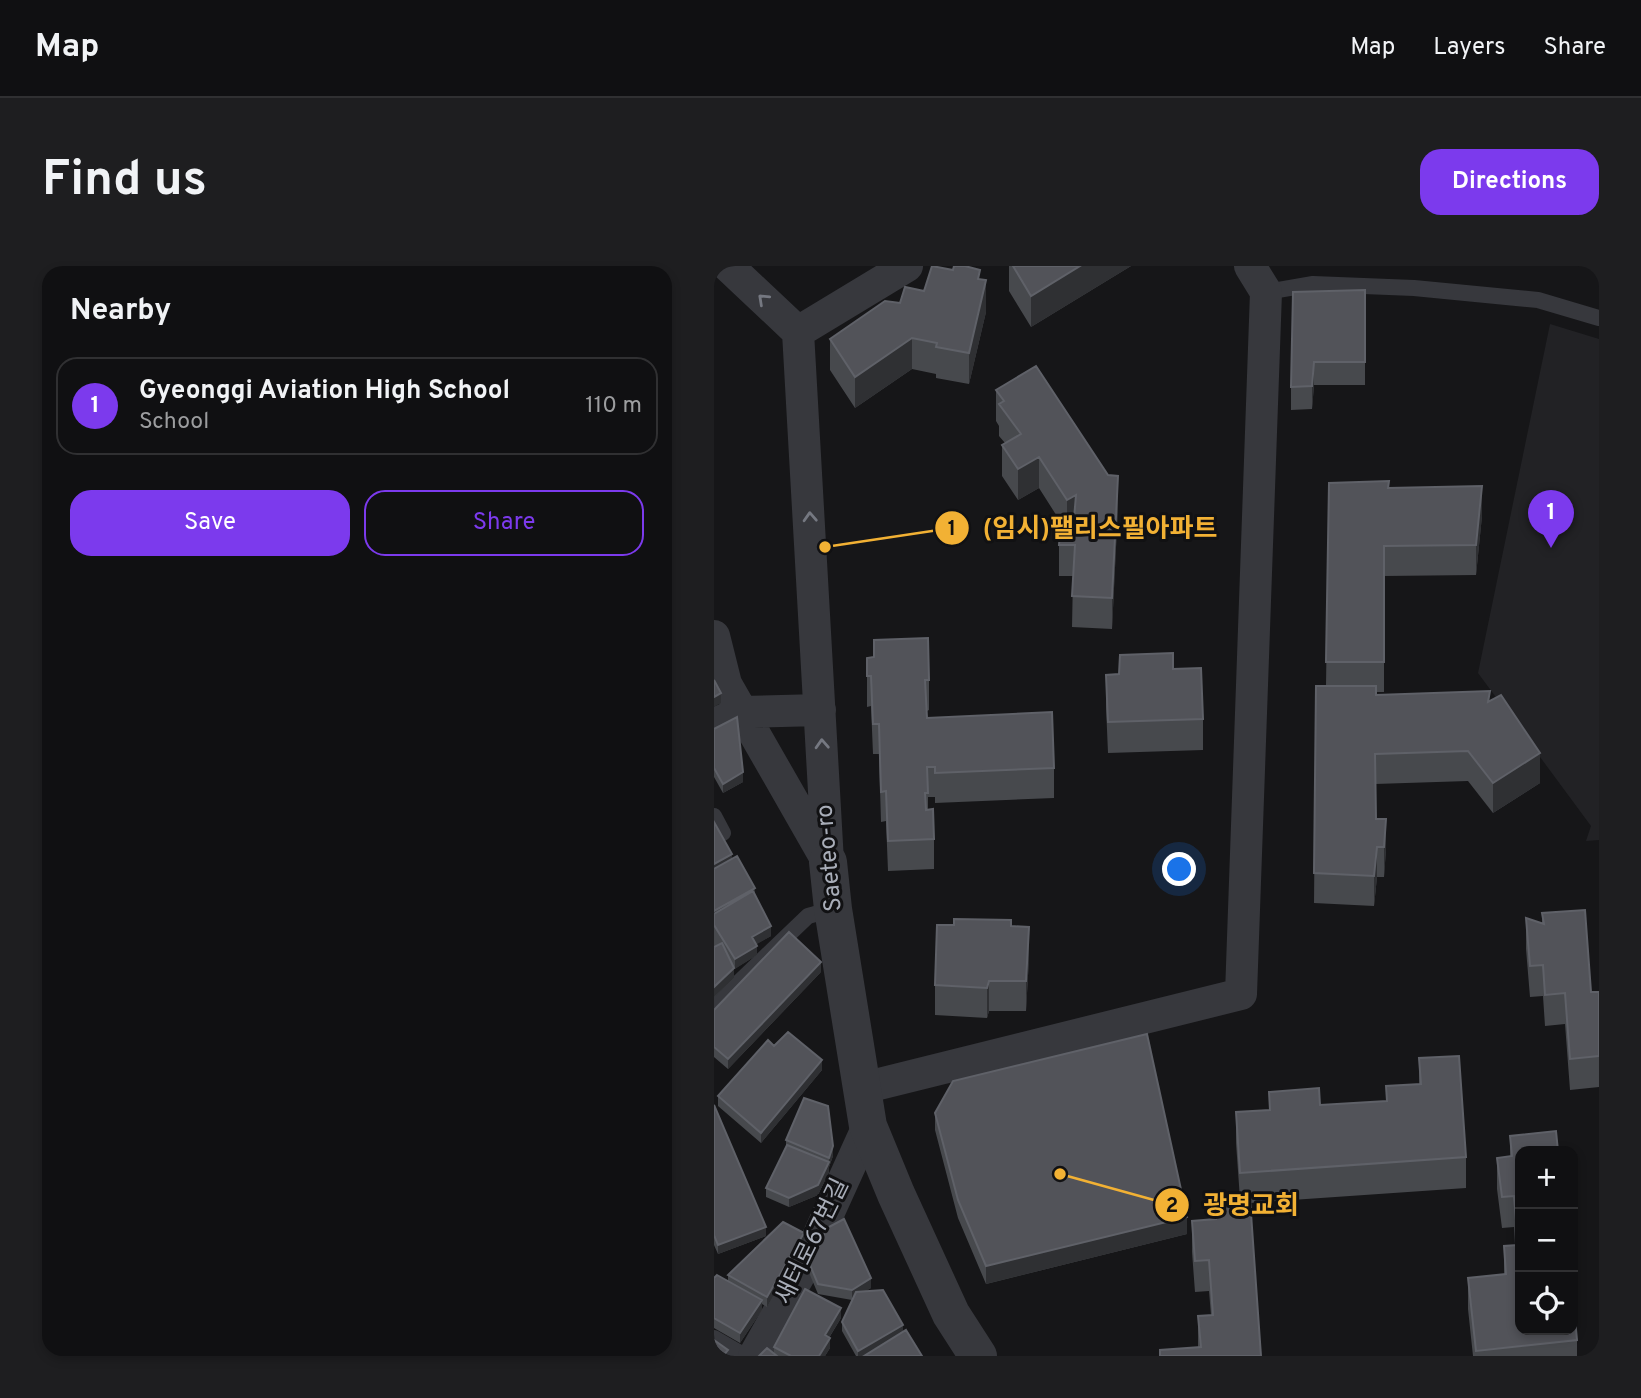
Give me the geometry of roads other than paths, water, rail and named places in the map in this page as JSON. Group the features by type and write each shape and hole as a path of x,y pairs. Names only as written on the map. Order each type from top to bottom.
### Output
{"street":[{"path":"728,266 798,332 907,266"},
{"path":"863,1088 1241,994 1258,279"},
{"name":"Saeteo-ro","path":"798,332 828,862 868,1126 896,1195 971,1353"},
{"path":"714,636 726,684 728,718 780,780 828,862"},
{"path":"728,718 820,710"},
{"path":"780,780 792,788 805,790 824,781"},
{"name":"새터로67번길","path":"754,1356 805,1265 868,1126"}],"lane":[{"path":"1258,279 1414,288 1538,300 1599,318"},
{"path":"714,816 723,833"},
{"path":"714,1006 808,916 833,909"},
{"path":"714,1338 745,1356"}],"place":[{"name":"(임시)팰리스필아파트","path":"825,547"},
{"name":"Gyeonggi Aviation High School","path":"1551,548"},
{"name":"광명교회","path":"1060,1174"}]}
